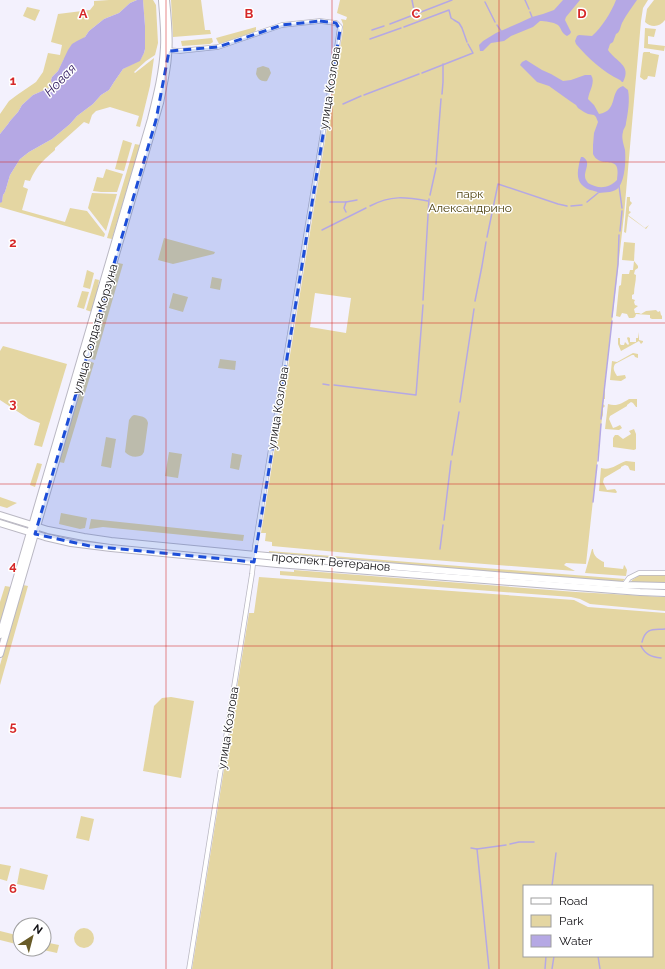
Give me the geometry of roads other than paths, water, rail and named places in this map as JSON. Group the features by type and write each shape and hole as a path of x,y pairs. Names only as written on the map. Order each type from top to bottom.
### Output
{"main road":[{"name":"улица Солдата Корзуна","path":"162,0 166,50"},
{"name":"улица Солдата Корзуна","path":"0,635 35,526 151,119 169,33 166,0"},
{"name":"проспект Ветеранов","path":"0,515 48,530 104,540 254,555 507,576 624,585 665,586"},
{"name":"проспект Ветеранов","path":"0,523 32,534 64,542 90,546 254,562 538,585 665,593"},
{"name":"улица Солдата Корзуна","path":"0,654 32,534"}],"street":[{"name":"улица Козлова","path":"166,50 182,51 218,47 282,25 320,21 336,23 340,27 188,969"},
{"path":"624,585 629,578 639,573 665,573"}],"water":[{"name":"Новая","path":"137,0 143,0 145,26 145,49 140,61 123,69 109,90 101,95 93,104 77,116 52,139 20,159 10,175 2,202 0,203 0,134 22,105 33,95 49,88 52,84 52,77 58,71 72,44 85,37 89,31 104,19 119,13 130,3"},
{"path":"563,0 580,0 566,17 565,20 571,32 567,36 558,25 540,21 533,27 511,36 504,41 491,43 483,51 480,51 479,45 496,33 532,17 554,10"},
{"path":"616,0 637,0 622,23 608,50 622,64 626,72 623,82 596,64 576,44 575,41 579,35 592,36 596,32 606,20"},
{"path":"526,60 563,81 585,75 591,75 593,84 588,99 594,105 599,114 609,109 619,88 623,86 628,90 628,111 622,137 625,150 625,169 621,184 617,189 599,193 584,187 580,182 578,174 581,157 587,161 585,177 588,183 603,187 614,183 617,180 618,171 616,166 610,162 597,159 593,154 594,133 598,122 596,117 584,112 549,86 537,82 520,65"}],"waterway":[{"path":"412,0 415,15"},
{"path":"390,24 452,0"},
{"path":"525,0 529,9"},
{"path":"485,2 495,22"},
{"path":"404,27 449,10 451,18 459,23 462,28 467,42"},
{"path":"530,12 532,17"},
{"path":"497,25 501,31"},
{"path":"372,30 384,26"},
{"path":"370,39 401,28"},
{"path":"422,73 473,53 468,44"},
{"path":"442,94 443,64"},
{"path":"364,95 419,74"},
{"path":"343,104 361,96"},
{"path":"436,164 441,99"},
{"path":"430,195 436,168"},
{"path":"487,237 498,184 567,206"},
{"path":"619,186 622,208"},
{"path":"587,202 598,193"},
{"path":"370,206 378,202 398,198 428,201"},
{"path":"423,300 429,199"},
{"path":"346,202 357,200"},
{"path":"330,202 346,202 344,208 346,212"},
{"path":"571,206 582,205"},
{"path":"322,230 366,208"},
{"path":"620,231 622,211"},
{"path":"612,317 618,264 619,235"},
{"path":"475,301 486,242"},
{"path":"334,385 416,395 423,305"},
{"path":"460,402 474,309"},
{"path":"601,419 612,321"},
{"path":"323,384 329,385"},
{"path":"452,455 459,412"},
{"path":"598,461 601,424"},
{"path":"444,520 451,461"},
{"path":"593,502 597,465"},
{"path":"440,549 443,525"},
{"path":"642,642 650,630 665,629"},
{"path":"641,646 649,655 661,658"},
{"path":"510,844 519,842 534,842"},
{"path":"471,848 477,849 506,845"},
{"path":"477,849 489,969"},
{"path":"552,885 556,853"},
{"path":"545,969 546,957"},
{"path":"552,969 554,957"},
{"path":"598,957 600,969"}],"park label":[{"name":"парк Александрино","path":"470,201"}]}
